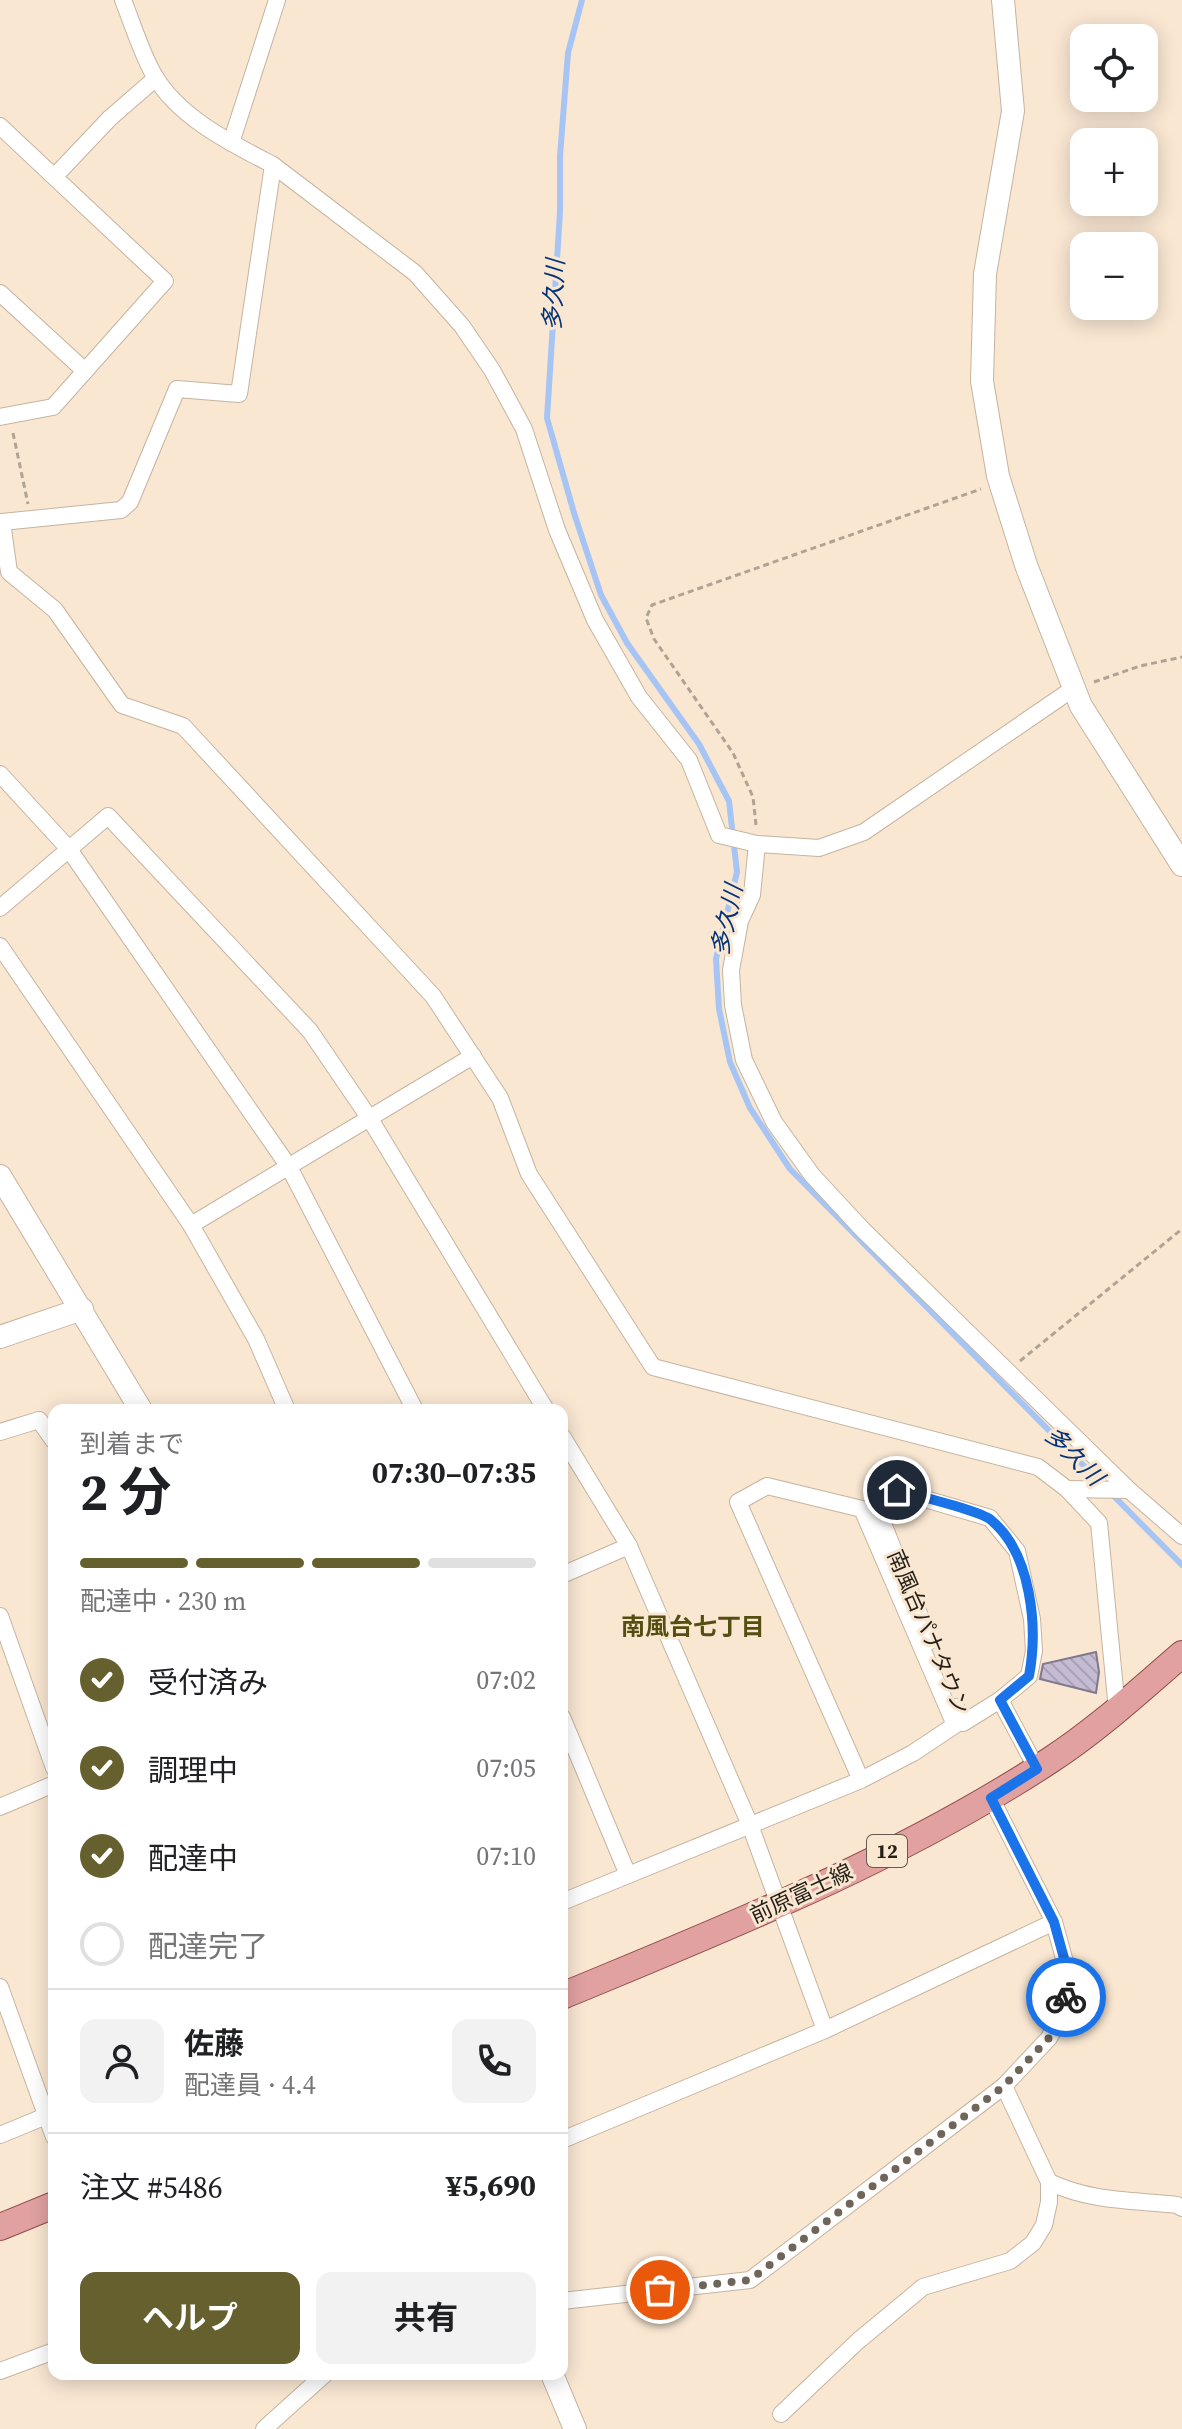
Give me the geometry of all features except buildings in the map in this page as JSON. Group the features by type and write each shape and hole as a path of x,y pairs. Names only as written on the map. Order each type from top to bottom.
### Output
{"main road":[{"name":"前原富士線","path":"568,1993 779,1905 991,1798 1037,1769 1117,1710 1182,1654"},
{"path":"0,2227 48,2207"}],"street":[{"path":"123,0 156,78 181,107 231,143 273,165 415,273 462,326 492,370 524,429 557,530 595,620 639,697 689,760 719,835 750,843 819,848 864,832 1074,688"},
{"path":"231,143 277,0"},
{"path":"1003,0 1013,111 985,274 982,381 1001,484 1026,565 1081,706 1182,865"},
{"path":"55,176 110,118 156,78"},
{"path":"0,126 165,281 53,407 4,417"},
{"path":"273,165 239,394 177,389 130,502 121,510 2,522 9,572 55,610 122,705 183,726 433,996 500,1098 529,1174 653,1367 1038,1467 1067,1489 1099,1523 1117,1710"},
{"path":"0,293 85,371"},
{"path":"0,774 68,848 289,1167 412,1404"},
{"path":"0,908 108,816 310,1031 370,1119 542,1404"},
{"path":"750,843 752,895 740,921 731,970 738,1037 755,1087 774,1122 812,1175 863,1230 1008,1372 1121,1490 1182,1536"},
{"path":"0,946 191,1225 256,1339 284,1404"},
{"path":"191,1225 473,1056"},
{"path":"0,1176 137,1404"},
{"path":"0,1337 82,1309"},
{"path":"0,1432 39,1420 48,1433"},
{"path":"568,1446 629,1546 750,1825 825,2030"},
{"path":"568,1900 861,1780 913,1753 955,1725 862,1509 767,1486 738,1502 861,1780"},
{"name":"南風台パナタウン","path":"888,1488 990,1518 1017,1551 1032,1619 1034,1651 1029,1676 1000,1700 963,1723 876,1506 888,1488"},
{"path":"1067,1489 1121,1490"},
{"path":"568,1572 629,1546"},
{"path":"0,1616 48,1751"},
{"name":"南風台パナタウン","path":"1000,1700 1037,1769"},
{"path":"568,1731 628,1875"},
{"path":"0,1807 48,1787"},
{"path":"568,2300 750,2280 1004,2086 1049,2038 1063,2011 1070,1980 1054,1922 991,1798"},
{"path":"568,2137 825,2030 1054,1922"},
{"path":"0,1987 48,2121"},
{"path":"781,2414 858,2341 923,2287 1010,2261 1033,2243 1044,2225 1049,2182 1004,2086"},
{"path":"0,2135 46,2116"},
{"path":"1049,2182 1075,2194 1104,2200 1177,2205 1182,2208"},
{"path":"0,2371 48,2353"},
{"path":"264,2429 318,2380"},
{"path":"555,2380 575,2429"}],"path":[{"path":"4,417 32,519"},
{"path":"750,843 753,797 733,753 654,639 646,618 652,605 969,492 1001,484"},
{"path":"1074,688 1140,666 1182,657"},
{"path":"1008,1372 1182,1229"}],"waterway":[{"name":"多久川","path":"582,0 568,53 547,418 601,595 627,643 699,744 729,801 737,872 716,959 719,1009 730,1062 750,1108 790,1169 1182,1565"}],"way so far":[{"path":"660,2290 750,2280 1004,2086 1049,2038 1063,2011 1066,1997"}],"district":[{"name":"南風台七丁目","path":"693,1627"}],"route":[{"path":"897,1490 990,1518 1017,1551 1032,1619 1034,1651 1029,1676 1000,1700 1037,1769 991,1798 1054,1922 1070,1980 1066,1997"}]}
